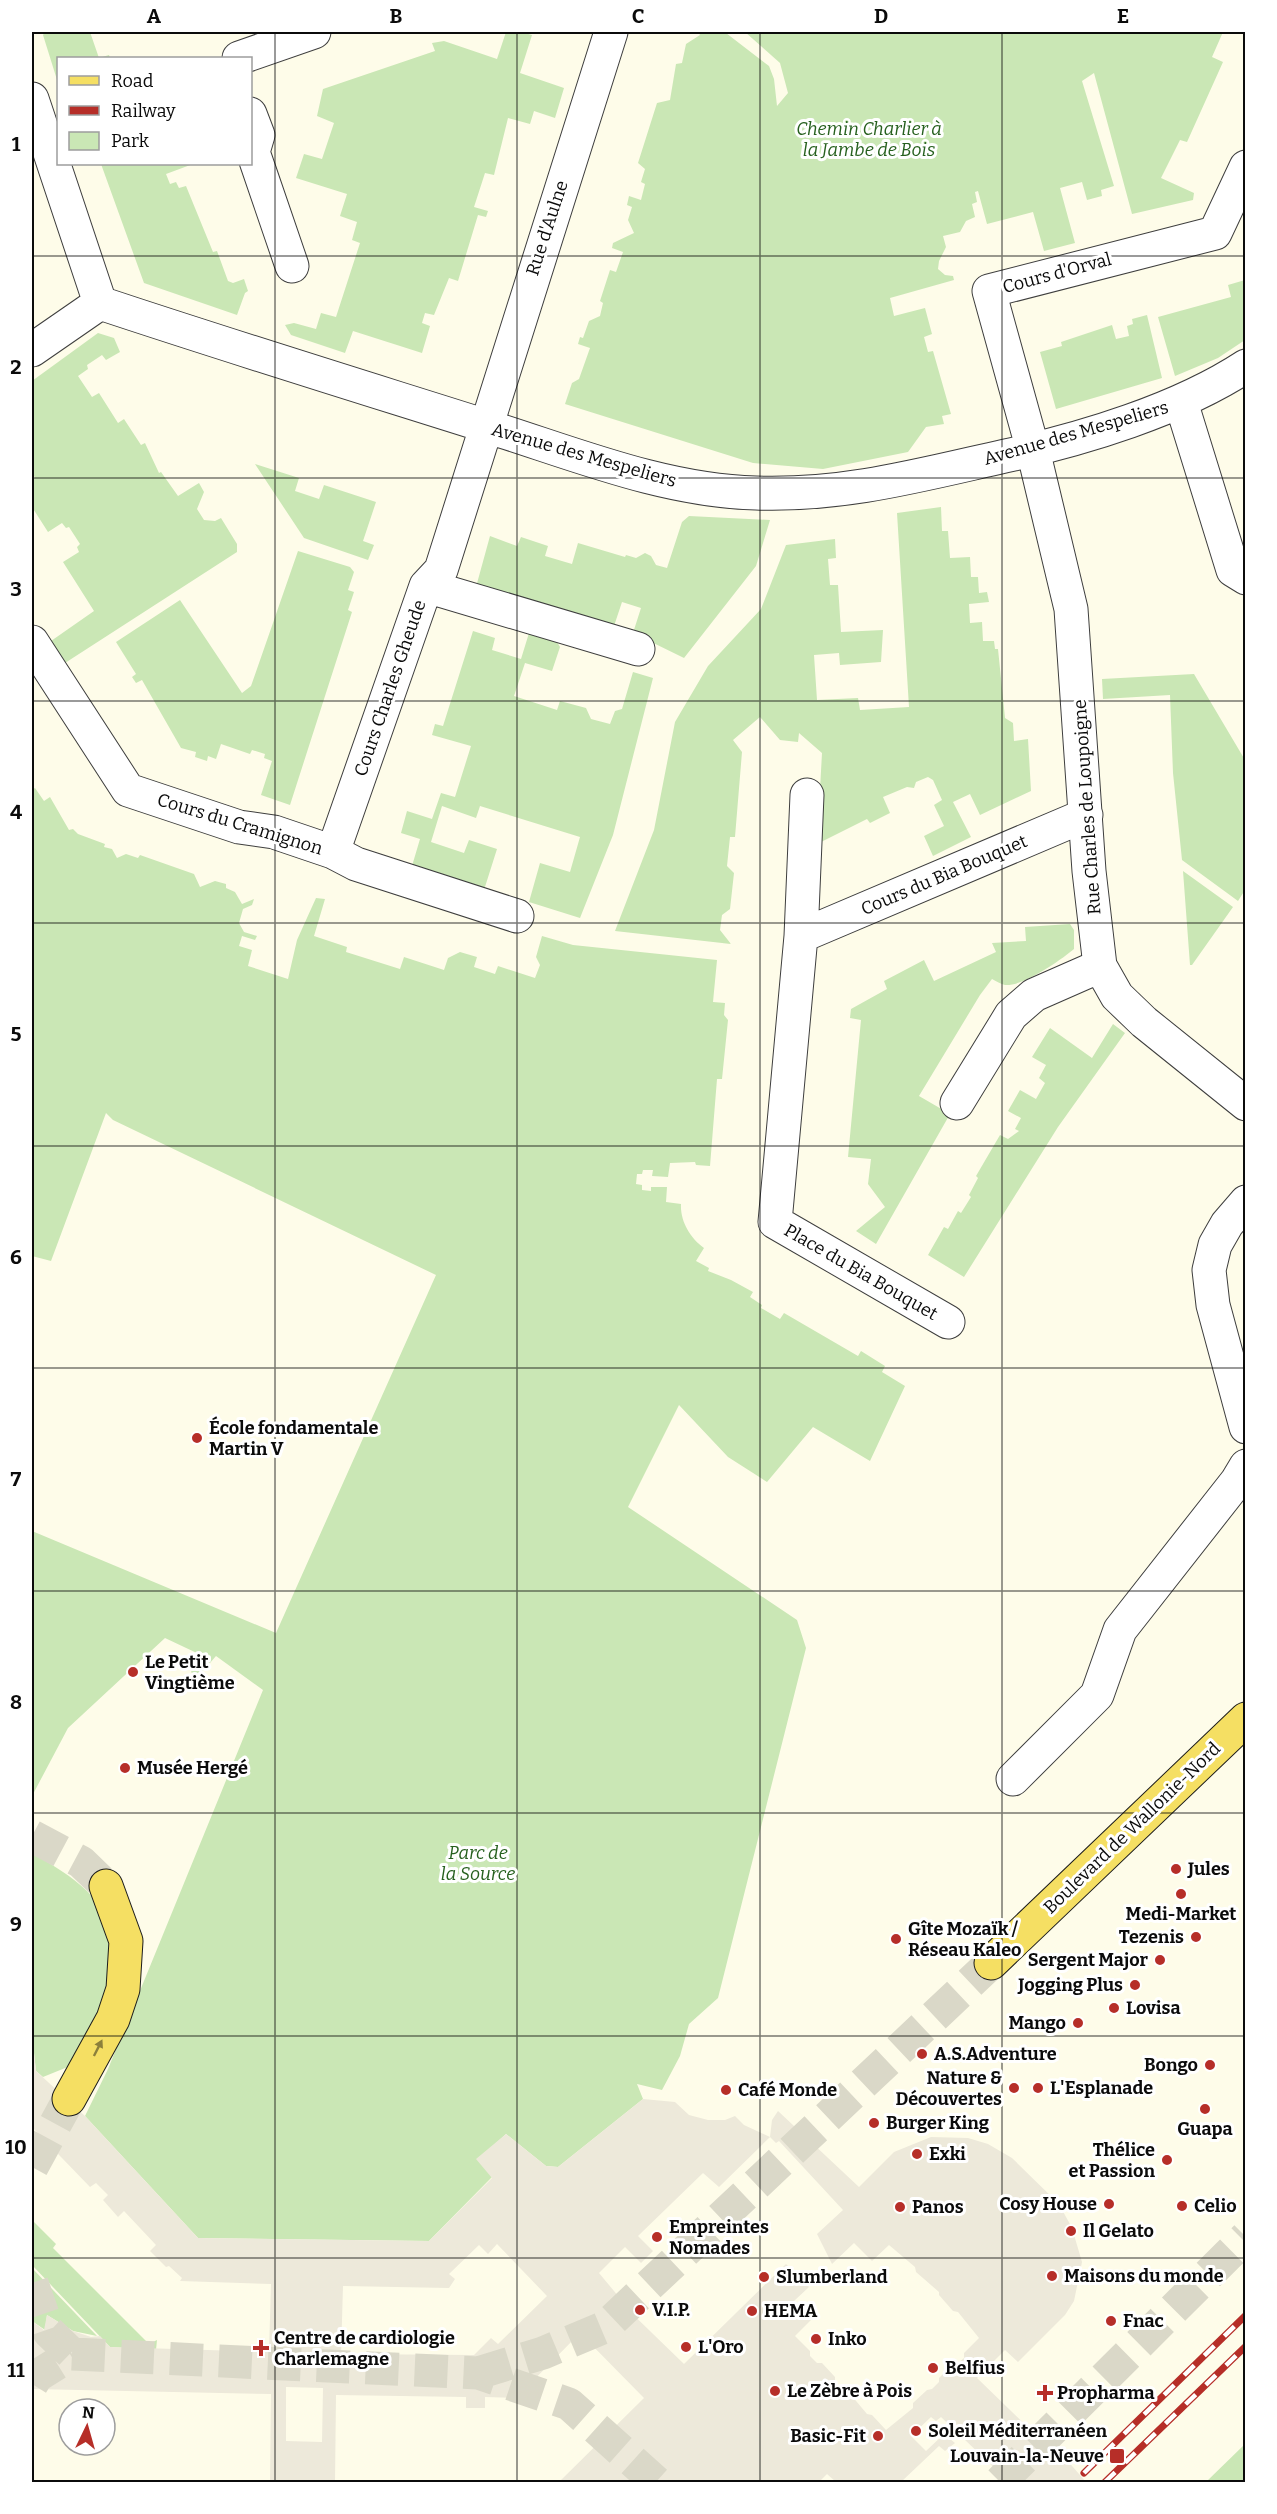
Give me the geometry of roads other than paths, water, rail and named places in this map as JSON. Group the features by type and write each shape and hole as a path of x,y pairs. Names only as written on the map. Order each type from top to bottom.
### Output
{"main road":[{"name":"Boulevard de Wallonie-Nord","path":"992,1963 1245,1719"},
{"path":"69,2099 113,2019 123,1989 126,1941 106,1886"}],"street":[{"path":"242,57 314,32"},
{"name":"Rue d'Aulne","path":"485,426 610,32"},
{"path":"32,99 100,303 32,350"},
{"path":"252,119 258,135 253,152 292,266"},
{"name":"Cours d'Orval","path":"1033,450 989,291 1215,232 1245,168"},
{"name":"Avenue des Mespeliers","path":"100,303 268,359 616,467 677,483 754,493 812,493 885,484 1033,450 1180,402 1245,366"},
{"path":"1180,402 1233,570 1245,578"},
{"name":"Cours Charles Gheude","path":"333,852 426,586 441,570 485,426"},
{"name":"Rue Charles de Loupoigne","path":"1033,450 1072,619 1086,815 1100,966 1117,996 1144,1022 1245,1104"},
{"path":"426,586 638,649"},
{"name":"Cours du Cramignon","path":"32,642 128,790 239,826 274,832 333,852 356,864 517,916"},
{"path":"801,936 807,795"},
{"name":"Cours du Bia Bouquet","path":"801,936 1086,815"},
{"name":"Place du Bia Bouquet","path":"801,936 775,1222 948,1322"},
{"path":"957,1103 1011,1015 1034,995 1100,966"},
{"path":"1245,1202 1227,1224 1215,1245 1209,1270 1213,1305 1245,1427"},
{"path":"1014,1779 1097,1695 1120,1630 1237,1481 1245,1466"}],"tunnel":[{"path":"32,1836 81,1862 106,1886"},
{"path":"478,2373 543,2353 605,2327 991,1963"},
{"path":"32,2167 69,2099"},
{"path":"1000,2482 1246,2237"},
{"path":"32,2283 49,2332 72,2354"},
{"path":"72,2354 478,2373 569,2404 656,2482"},
{"path":"32,2384 37,2376 72,2354"}],"railway":[{"path":"1084,2473 1246,2315"},
{"path":"1105,2482 1246,2346"}],"place":[{"name":"École fondamentale Martin V","path":"197,1438"},
{"name":"Le Petit Vingtième","path":"133,1672"},
{"name":"Musée Hergé","path":"125,1768"},
{"name":"Jules","path":"1176,1869"},
{"name":"Medi-Market","path":"1181,1894"},
{"name":"Tezenis","path":"1196,1937"},
{"name":"Gîte Mozaïk / Réseau Kaleo","path":"896,1939"},
{"name":"Sergent Major","path":"1160,1960"},
{"name":"Jogging Plus","path":"1135,1985"},
{"name":"Lovisa","path":"1114,2008"},
{"name":"Mango","path":"1078,2023"},
{"name":"A.S.Adventure","path":"922,2054"},
{"name":"Bongo","path":"1210,2065"},
{"name":"Nature & Découvertes","path":"1014,2088"},
{"name":"L'Esplanade","path":"1038,2088"},
{"name":"Café Monde","path":"726,2090"},
{"name":"Guapa","path":"1205,2109"},
{"name":"Burger King","path":"874,2123"},
{"name":"Exki","path":"917,2154"},
{"name":"Thélice et Passion","path":"1167,2160"},
{"name":"Cosy House","path":"1109,2204"},
{"name":"Celio","path":"1182,2206"},
{"name":"Panos","path":"900,2207"},
{"name":"Il Gelato","path":"1071,2231"},
{"name":"Empreintes Nomades","path":"657,2237"},
{"name":"Maisons du monde","path":"1052,2276"},
{"name":"Slumberland","path":"764,2277"},
{"name":"V.I.P.","path":"640,2310"},
{"name":"HEMA","path":"752,2311"},
{"name":"Fnac","path":"1111,2321"},
{"name":"Inko","path":"816,2339"},
{"name":"L'Oro","path":"686,2347"},
{"name":"Centre de cardiologie Charlemagne","path":"261,2348"},
{"name":"Belfius","path":"933,2368"},
{"name":"Le Zèbre à Pois","path":"775,2391"},
{"name":"Propharma","path":"1045,2393"},
{"name":"Soleil Méditerranéen","path":"916,2431"},
{"name":"Basic-Fit","path":"878,2436"},
{"name":"Louvain-la-Neuve","path":"1117,2456"}],"park label":[{"name":"Chemin Charlier à la Jambe de Bois","path":"869,139"},
{"name":"Parc de la Source","path":"478,1863"}]}
